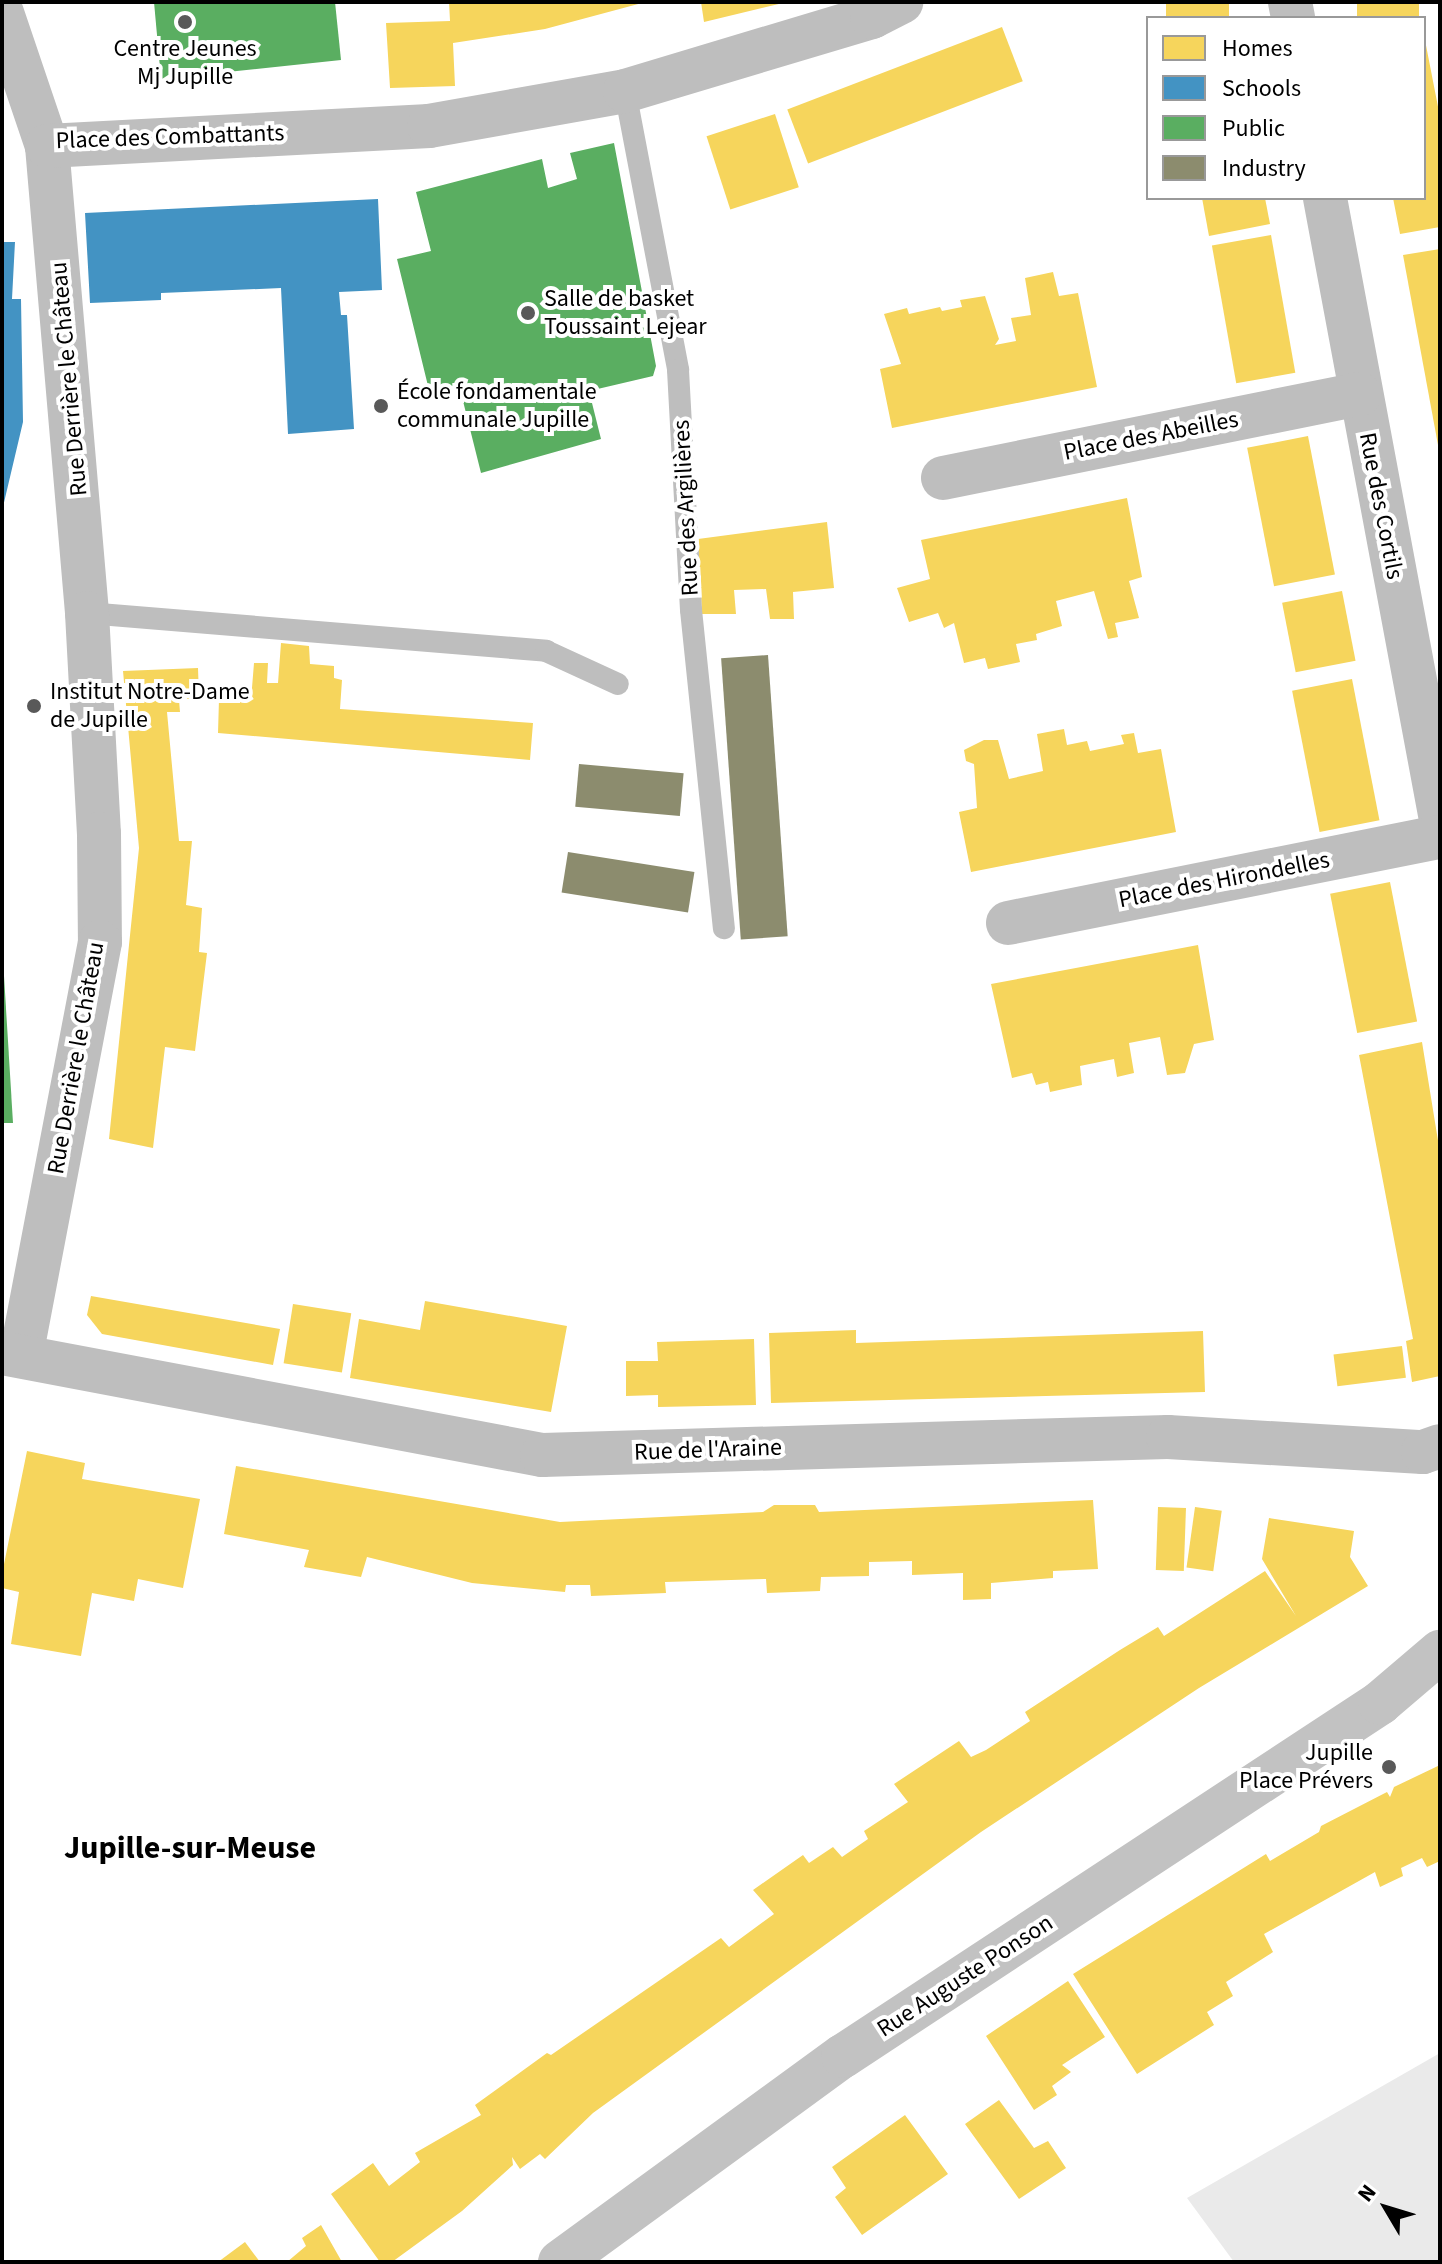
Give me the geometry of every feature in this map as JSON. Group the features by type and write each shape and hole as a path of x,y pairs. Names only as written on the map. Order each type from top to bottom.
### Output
{"street":[{"path":"625,91 872,17 901,2"},
{"name":"Place des Combattants","path":"2,13 47,146 429,126 625,91"},
{"name":"Rue Derrière le Château","path":"12,1354 100,942 87,613 47,146"},
{"name":"Rue des Cortils","path":"1325,200 1440,814"},
{"name":"Place des Abeilles","path":"943,478 1360,394"},
{"name":"Place des Hirondelles","path":"1008,923 1440,837"},
{"name":"Rue de l'Araine","path":"12,1354 542,1455 1168,1437 1434,1453"},
{"name":"Rue Auguste Ponson","path":"560,2262 843,2056 1380,1703 1440,1652"},
{"name":"Rue Auguste Ponson","path":"1380,1703 1440,1677"}],"lane":[{"name":"Rue des Argilières","path":"625,91 678,370 691,610 724,928"},
{"path":"87,613 546,651 618,684"}],"shaded area":[{"path":"1440,2053 1440,2262 1234,2262 1187,2198"}],"building: Homes":[{"path":"449,2 642,3 545,29 453,43 455,86 390,88 386,23 450,21"},
{"path":"701,2 783,2 783,3 704,22"},
{"path":"1166,2 1229,2 1229,16 1166,16"},
{"path":"1357,2 1419,2 1419,16 1357,16"},
{"path":"1002,27 1023,81 808,164 787,109"},
{"path":"1426,45 1440,117 1440,227 1400,234 1393,200 1426,200"},
{"path":"775,114 799,187 730,209 707,136"},
{"path":"1202,200 1265,200 1270,224 1209,236"},
{"path":"1271,235 1295,373 1236,383 1212,245"},
{"path":"1440,249 1440,445 1438,445 1403,255"},
{"path":"1053,272 1059,296 1078,293 1097,387 892,428 880,369 901,364 884,314 907,308 909,314 940,307 942,311 962,307 960,300 985,296 999,339 995,345 1016,341 1011,318 1031,315 1025,278"},
{"path":"1308,436 1335,574 1274,586 1247,448"},
{"path":"1127,498 1142,577 1129,581 1139,618 1115,623 1118,637 1108,639 1094,591 1056,601 1062,626 1036,634 1037,640 1016,644 1020,662 988,669 985,658 964,663 954,623 944,628 938,613 909,622 897,588 930,579 921,540"},
{"path":"827,522 834,588 793,592 794,619 770,619 766,589 734,590 736,614 702,614 698,539"},
{"path":"1342,591 1356,661 1296,672 1282,603"},
{"path":"281,643 309,646 310,664 334,666 334,678 342,680 340,709 533,723 530,760 218,733 219,699 251,700 254,663 268,663 267,683 278,683"},
{"path":"198,668 199,697 179,700 180,712 167,712 179,841 192,841 186,905 202,908 199,952 207,953 195,1051 165,1047 153,1148 109,1139 139,848 123,671"},
{"path":"1352,679 1379,820 1320,832 1292,691"},
{"path":"1064,729 1067,745 1087,741 1090,751 1124,744 1121,735 1134,733 1138,753 1161,749 1176,832 971,872 959,812 977,808 974,764 966,761 964,750 984,740 998,740 1009,779 1043,771 1037,734"},
{"path":"1390,882 1417,1021 1357,1033 1330,894"},
{"path":"1198,945 1214,1040 1194,1044 1185,1073 1167,1075 1160,1037 1129,1043 1134,1073 1117,1077 1114,1059 1080,1066 1082,1085 1050,1092 1048,1082 1036,1085 1032,1073 1012,1078 991,984"},
{"path":"1422,1042 1440,1153 1440,1376 1412,1382 1406,1341 1413,1339 1359,1055"},
{"path":"91,1296 280,1329 273,1365 102,1334 87,1315"},
{"path":"425,1301 567,1326 551,1412 350,1378 359,1319 420,1330"},
{"path":"293,1304 351,1313 342,1372 284,1363"},
{"path":"856,1330 856,1343 1203,1331 1205,1392 771,1403 769,1333"},
{"path":"754,1339 756,1405 658,1407 658,1395 626,1396 626,1361 658,1361 657,1342"},
{"path":"1402,1346 1406,1378 1337,1386 1334,1354"},
{"path":"27,1451 85,1463 82,1479 200,1499 183,1588 138,1579 134,1601 92,1593 81,1656 11,1644 19,1592 2,1588 2,1574"},
{"path":"236,1466 560,1522 763,1512 774,1505 815,1505 819,1512 1093,1500 1098,1569 1053,1571 1053,1578 991,1583 991,1599 963,1600 963,1573 912,1575 912,1561 869,1562 869,1576 821,1577 820,1591 767,1593 766,1579 665,1582 666,1593 591,1596 590,1585 566,1585 565,1592 472,1583 367,1557 361,1577 304,1567 309,1550 224,1534"},
{"path":"1158,1507 1186,1508 1184,1571 1156,1570"},
{"path":"1195,1507 1222,1511 1213,1571 1187,1567"},
{"path":"1269,1518 1354,1531 1350,1557 1368,1586 1199,1688 981,1832 593,2113 545,2159 540,2154 520,2169 512,2157 513,2165 462,2211 392,2262 380,2262 331,2194 373,2163 389,2186 420,2162 415,2153 481,2115 475,2105 547,2053 551,2055 721,1938 729,1947 774,1914 753,1890 803,1855 809,1863 833,1847 842,1857 868,1839 864,1831 908,1802 894,1784 959,1741 971,1757 986,1750 1030,1721 1025,1712 1120,1650 1158,1627 1164,1636 1265,1571 1296,1616 1262,1559"},
{"path":"1440,1765 1440,1861 1427,1867 1422,1858 1401,1868 1403,1876 1380,1887 1375,1872 1264,1934 1273,1952 1226,1982 1233,1996 1207,2012 1214,2025 1137,2074 1073,1974 1266,1854 1270,1861 1319,1832 1321,1826 1387,1792 1390,1797 1394,1787"},
{"path":"1068,1981 1105,2037 1062,2065 1071,2072 1052,2086 1057,2095 1034,2110 986,2036"},
{"path":"999,2100 1034,2148 1048,2141 1066,2168 1019,2199 965,2124"},
{"path":"905,2115 948,2174 862,2235 835,2197 846,2188 832,2167"},
{"path":"321,2225 342,2262 287,2262 306,2246 302,2238"},
{"path":"245,2242 260,2262 218,2262"}],"building: Schools":[{"path":"378,199 382,290 339,292 341,315 347,315 354,429 288,434 281,288 161,293 161,300 90,303 85,213"},
{"path":"2,242 15,242 12,299 21,299 23,422 2,511"}],"building: Public":[{"path":"154,2 335,2 341,60 161,79"},
{"name":"Salle de basket Toussaint Lejear","path":"614,143 656,366 653,376 589,391 601,439 481,473 459,385 429,390 397,259 431,251 416,192 542,159 548,188 577,179 570,153"},
{"path":"2,943 13,1123 2,1123"}],"building: Industry":[{"path":"768,655 788,936 741,940 721,658"},
{"path":"579,764 684,773 680,816 575,807"},
{"path":"568,852 694,872 688,913 562,892"}],"place":[{"name":"Centre Jeunes Mj Jupille","path":"185,22"},
{"name":"Salle de basket Toussaint Lejear","path":"528,313"},
{"name":"École fondamentale communale Jupille","path":"381,406"},
{"name":"Institut Notre-Dame de Jupille","path":"34,706"},
{"name":"Jupille Place Prévers","path":"1389,1767"}],"district":[{"name":"Jupille-sur-Meuse","path":"190,1848"}]}
